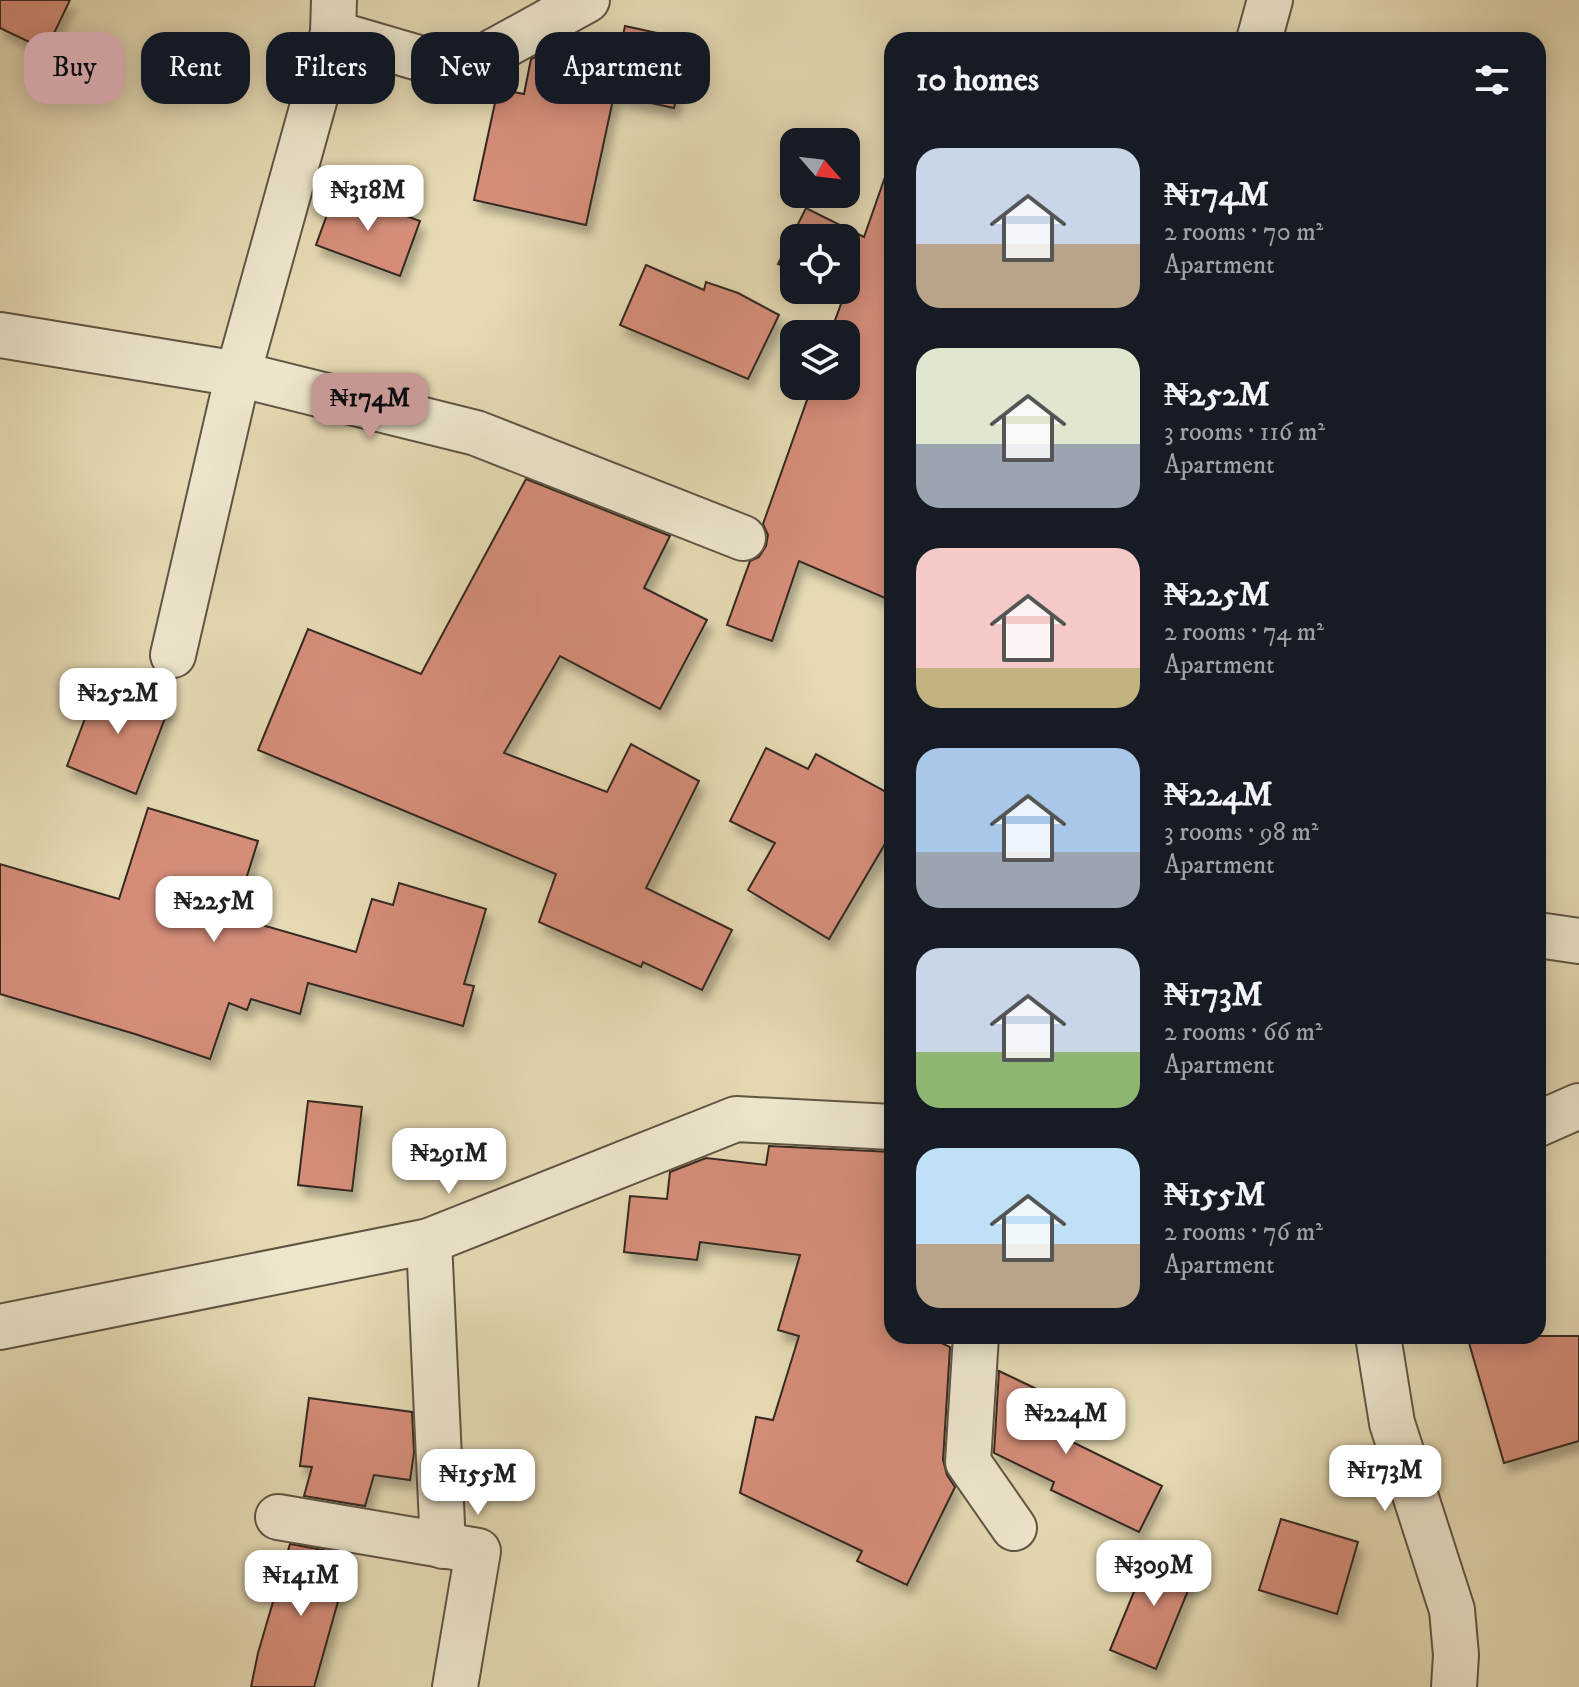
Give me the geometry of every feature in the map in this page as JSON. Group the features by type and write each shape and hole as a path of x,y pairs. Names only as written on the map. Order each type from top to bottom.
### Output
{"street":[{"path":"173,655 238,374 334,17 460,70 587,0"},
{"path":"1261,32 1270,0"},
{"path":"0,335 238,374 476,433 743,538"},
{"path":"1546,936 1579,941"},
{"path":"1546,1120 1579,1106"},
{"path":"0,1327 429,1241 736,1119 884,1127"},
{"path":"429,1241 443,1546"},
{"path":"975,1344 968,1462 1014,1528"},
{"path":"1379,1344 1392,1423 1452,1610 1456,1655 1454,1687"},
{"path":"278,1517 478,1551 455,1687"}],"building":[{"path":"0,0 70,0 55,32 24,32 24,39 0,28"},
{"path":"625,26 652,32 624,32"},
{"path":"535,57 535,104 612,104 586,225 474,200 495,104 519,104 519,93 524,94 531,59"},
{"path":"884,180 884,598 799,561 772,641 727,625 750,561 759,557 766,546 768,535 763,524 807,400 860,400 860,320 835,320 841,304 860,304 860,235 864,237"},
{"path":"336,190 420,221 400,276 316,245"},
{"path":"806,208 838,224 798,224"},
{"path":"646,265 704,290 706,282 738,293 779,315 748,379 620,325"},
{"path":"526,479 670,536 644,588 707,620 660,709 560,656 504,753 607,792 631,744 699,781 646,888 732,930 702,990 643,962 641,967 539,922 556,874 258,750 308,629 421,674"},
{"path":"100,679 170,705 136,794 67,766"},
{"path":"766,748 808,769 816,754 884,791 884,846 829,939 748,890 775,843 730,821"},
{"path":"148,808 258,841 234,917 356,952 372,899 393,905 399,883 486,909 464,984 474,986 463,1026 308,983 300,1014 251,999 247,1010 229,1003 210,1059 0,994 0,864 119,899"},
{"path":"308,1101 362,1107 352,1191 298,1185"},
{"path":"769,1146 884,1152 884,1344 944,1344 950,1347 943,1460 947,1475 955,1487 907,1585 857,1561 862,1551 740,1493 756,1417 773,1420 799,1336 778,1330 800,1255 700,1242 697,1260 624,1252 630,1196 667,1199 670,1172 706,1158 766,1165"},
{"path":"1546,1336 1579,1336 1579,1441 1504,1463 1469,1344 1546,1344"},
{"path":"999,1371 1068,1404 1054,1433 1162,1486 1139,1532 1051,1490 1054,1482 994,1453"},
{"path":"309,1398 412,1412 414,1453 410,1480 374,1475 365,1506 304,1496 312,1467 300,1466"},
{"path":"1281,1519 1358,1542 1337,1614 1259,1590"},
{"path":"290,1544 351,1555 314,1687 251,1687 258,1653"},
{"path":"1152,1548 1198,1566 1156,1669 1110,1650"}]}
